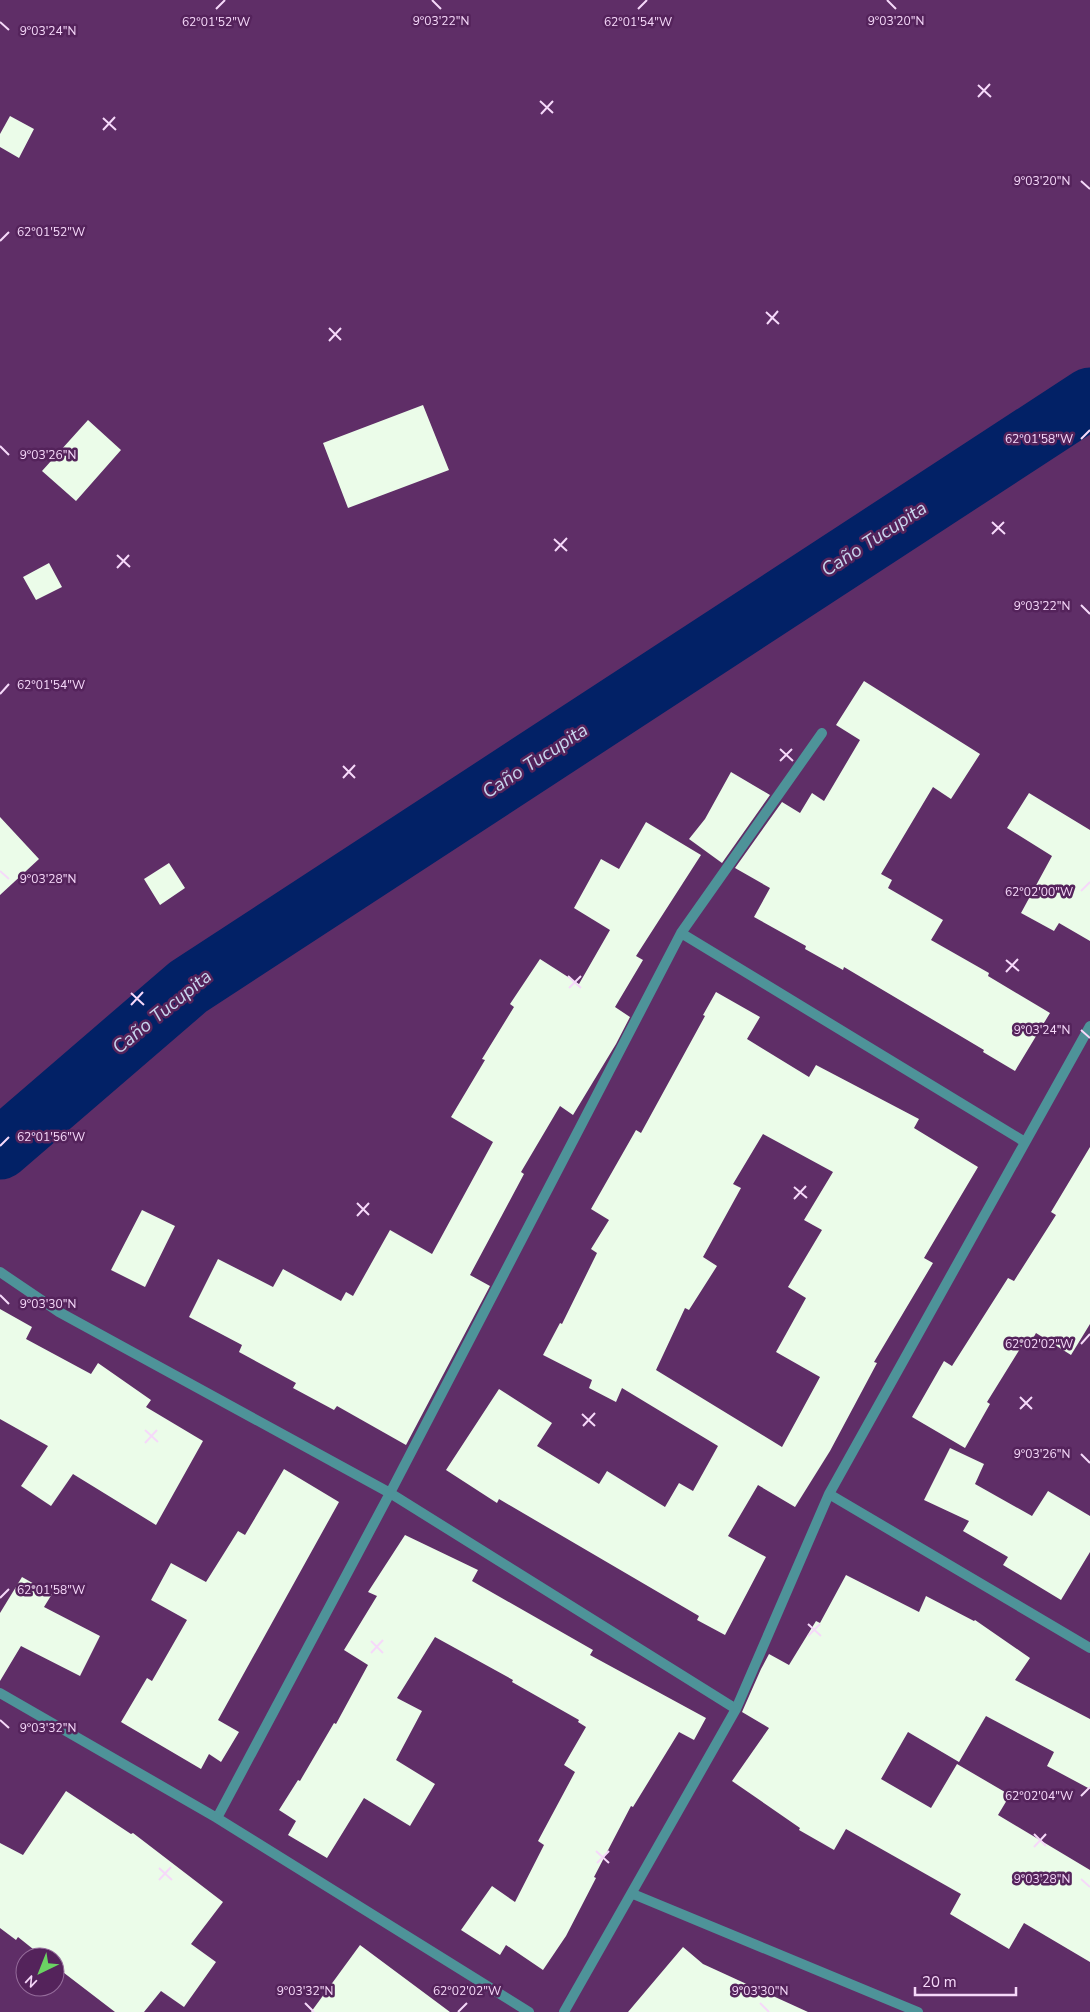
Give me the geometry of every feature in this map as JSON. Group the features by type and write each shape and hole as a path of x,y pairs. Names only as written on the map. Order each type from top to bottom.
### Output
{"street":[{"path":"217,1818 390,1493 680,933 822,733"},
{"path":"680,933 1025,1142"},
{"path":"564,2012 633,1894 736,1709 829,1494 1090,1026"},
{"path":"0,1272 59,1312 390,1493 736,1709"},
{"path":"829,1494 1090,1648"},
{"path":"0,1693 217,1818 530,2012"},
{"path":"633,1894 918,2012"}],"building":[{"path":"10,116 34,129 19,158 0,147 0,134"},
{"path":"423,405 449,470 348,508 323,443"},
{"path":"88,420 121,450 76,501 42,471"},
{"path":"49,563 62,587 36,600 23,577"},
{"path":"864,681 980,754 951,799 933,787 881,874 892,880 888,888 943,920 931,940 989,973 988,976 1050,1013 1015,1071 983,1052 984,1050 844,967 843,970 805,949 806,946 754,917 770,888 735,868 782,802 800,813 812,793 824,801 860,740 836,725"},
{"path":"731,772 770,795 722,863 689,839 705,819"},
{"path":"1029,793 1090,830 1090,941 1059,923 1054,931 1021,913 1052,856 1007,828"},
{"path":"0,817 39,859 0,895"},
{"path":"646,822 701,855 636,956 643,960 615,1007 630,1017 616,1044 573,1115 560,1106 521,1172 524,1174 470,1275 490,1286 406,1445 337,1406 334,1410 293,1388 296,1383 239,1352 242,1345 189,1317 218,1259 273,1287 283,1269 341,1301 346,1292 353,1296 390,1230 432,1254 493,1142 451,1117 485,1060 482,1059 514,1007 510,1004 540,959 579,984 610,930 574,908 601,859 619,869"},
{"path":"169,863 185,888 160,905 144,879"},
{"path":"716,992 760,1017 747,1039 809,1077 816,1065 919,1119 914,1128 978,1167 924,1258 933,1263 874,1362 877,1363 830,1451 795,1507 758,1485 728,1536 766,1557 725,1635 697,1620 699,1616 499,1499 497,1503 446,1470 499,1389 552,1423 537,1446 599,1484 607,1471 665,1507 679,1483 693,1491 718,1446 622,1388 616,1402 589,1388 592,1380 543,1355 560,1323 562,1324 597,1253 591,1249 609,1220 591,1209 636,1130 641,1133 705,1016 703,1015","holes":["763,1134 833,1172 804,1220 822,1230 788,1287 806,1298 776,1352 820,1377 782,1447 656,1370 685,1308 689,1310 717,1266 703,1257 741,1188 733,1184"]},
{"path":"1090,1147 1090,1324 1071,1355 1036,1333 1031,1342 1026,1339 987,1402 990,1404 965,1448 912,1417 944,1361 952,1366 1008,1278 1014,1281 1056,1215 1051,1212"},
{"path":"142,1210 175,1226 145,1287 111,1270"},
{"path":"0,1309 32,1327 26,1339 91,1374 98,1363 151,1400 146,1407 203,1441 156,1525 73,1474 51,1506 21,1486 48,1446 0,1419"},
{"path":"950,1448 984,1464 975,1484 1032,1516 1048,1491 1090,1516 1090,1552 1061,1600 1003,1565 1008,1557 963,1531 969,1521 924,1500"},
{"path":"284,1469 339,1502 218,1720 239,1732 221,1762 209,1754 201,1769 121,1722 147,1678 152,1681 187,1620 151,1600 171,1563 206,1582 238,1531 245,1535"},
{"path":"405,1535 478,1570 472,1581 593,1650 590,1655 706,1718 694,1740 679,1732 633,1807 631,1806 566,1936 543,1970 506,1945 500,1955 461,1930 492,1886 515,1902 544,1845 538,1841 575,1772 564,1765 586,1727 578,1722 579,1720 512,1682 513,1680 435,1637 397,1698 422,1711 396,1760 435,1784 410,1826 364,1798 327,1858 288,1835 296,1821 279,1810 298,1780 300,1781 334,1723 336,1724 368,1665 344,1650 377,1596 368,1592"},
{"path":"846,1575 919,1612 926,1596 975,1620 1030,1658 1015,1680 1090,1719 1090,1789 1047,1766 1054,1752 986,1716 959,1762 908,1732 881,1779 931,1808 957,1764 1010,1795 998,1815 1090,1870 1090,1962 1024,1923 1009,1949 950,1914 961,1894 846,1829 834,1850 799,1830 800,1828 732,1781 769,1728 742,1712 769,1654 789,1665 816,1621 820,1623"},
{"path":"22,1577 52,1594 44,1607 100,1636 80,1676 21,1646 0,1681 0,1613"},
{"path":"66,1791 131,1834 133,1833 223,1902 191,1944 216,1962 184,2007 161,1991 144,2012 115,2012 65,1974 65,1947 30,1947 18,1937 16,1940 0,1928 0,1843 23,1855"},
{"path":"360,1945 450,2012 311,2012"},
{"path":"683,1947 703,1964 808,2012 628,2012"}],"waterway":[{"name":"Caño Tucupita","path":"0,1149 188,987 1090,398"}]}
